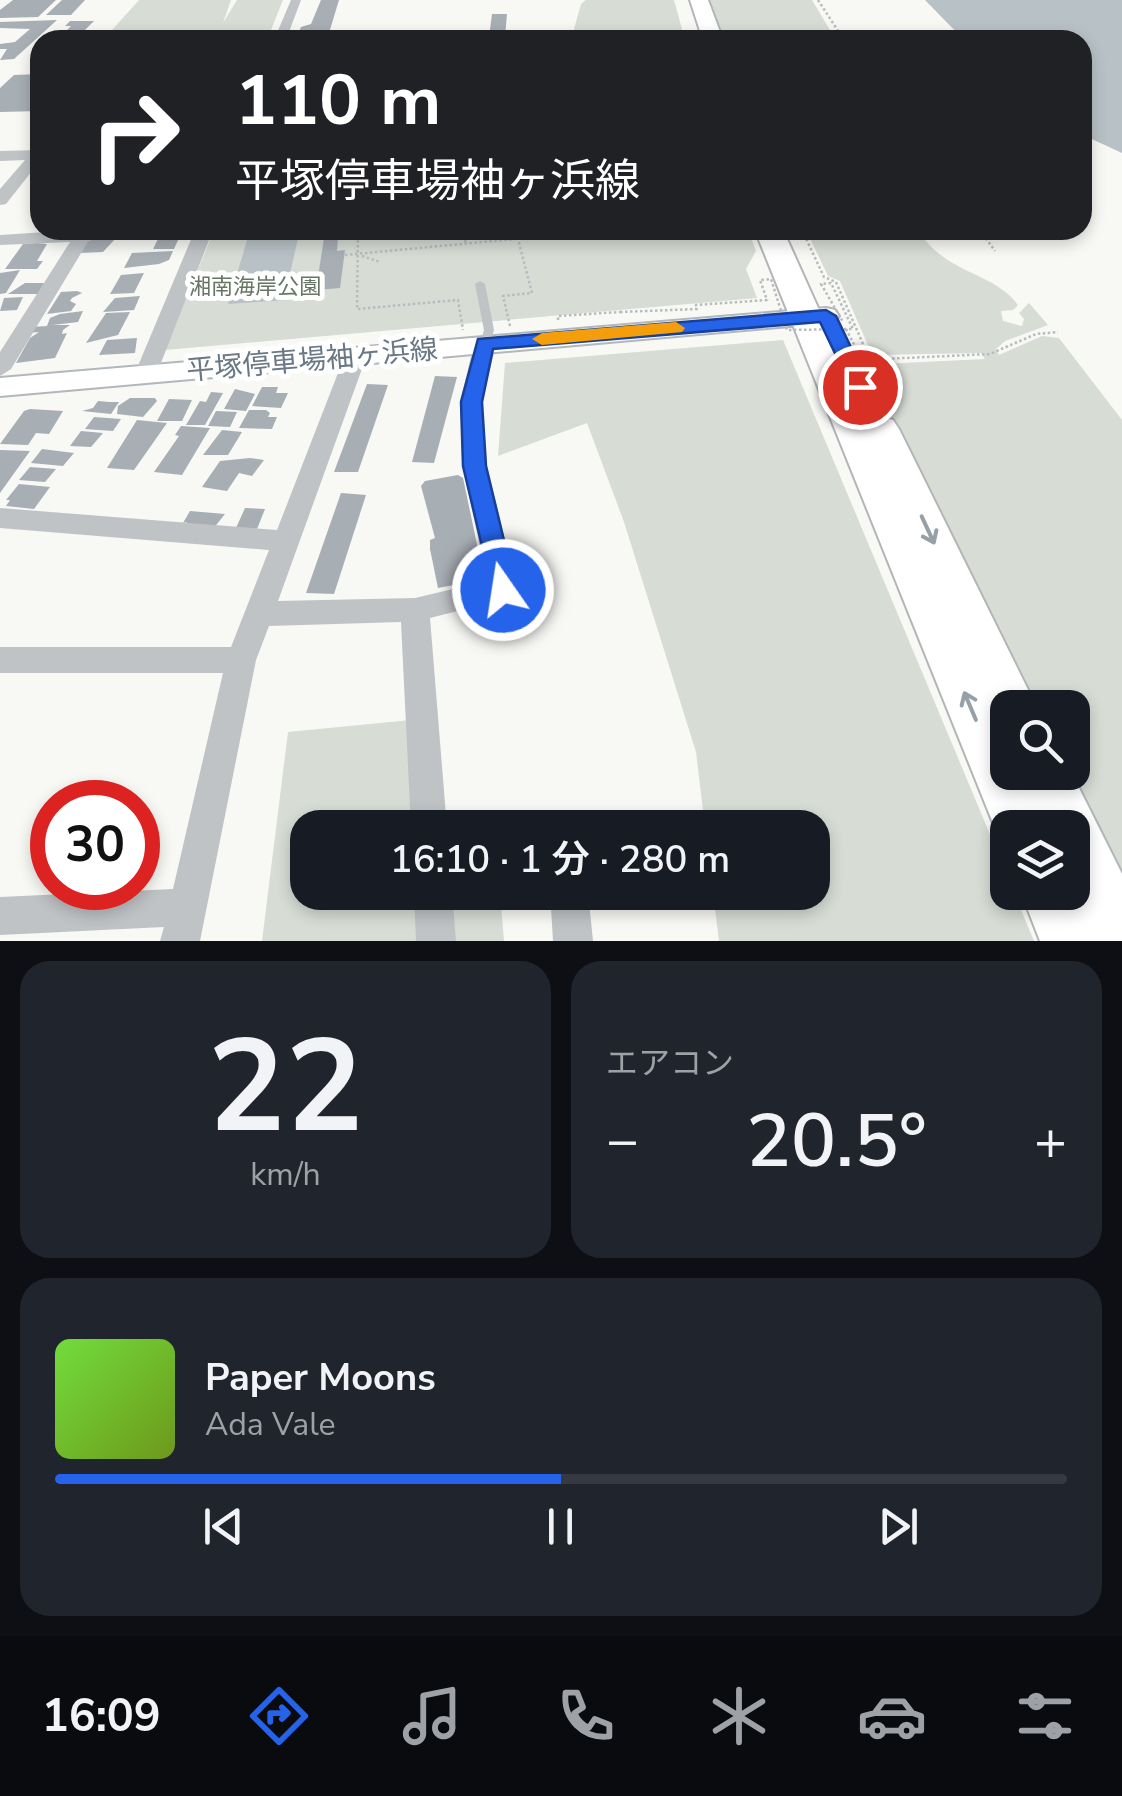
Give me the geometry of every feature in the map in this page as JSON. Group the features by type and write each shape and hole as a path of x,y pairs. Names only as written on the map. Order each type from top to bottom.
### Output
{"highway":[{"path":"688,0 697,30"},
{"path":"699,0 710,30"},
{"path":"776,240 836,323 1015,810"},
{"path":"794,240 1004,690"},
{"path":"1090,873 1122,940"},
{"path":"1058,910 1071,941"}],"main road":[{"name":"平塚停車場袖ヶ浜線","path":"0,387 356,355 474,338 836,323"}],"street":[{"path":"284,30 296,0"},
{"path":"0,156 30,155"},
{"path":"0,200 30,164"},
{"path":"0,240 30,238"},
{"path":"0,370 80,240"},
{"path":"146,373 200,240"},
{"path":"257,614 414,610 503,590 475,466 471,402 474,338"},
{"path":"0,916 184,924 241,660 356,355"},
{"path":"0,518 285,541"},
{"path":"414,610 427,810"},
{"path":"0,660 241,660"},
{"path":"434,910 436,941"},
{"path":"570,910 572,941"}],"lane":[{"path":"474,338 490,330 480,284"}],"path":[{"path":"818,0 838,30"},
{"path":"358,240 357,310 458,300 474,338"},
{"path":"465,240 466,244"},
{"path":"344,255 509,240"},
{"path":"510,328 503,296 532,293 518,240"},
{"path":"807,240 824,277 836,282 836,323 870,360"},
{"path":"987,240 995,251"},
{"path":"358,254 380,262"},
{"path":"560,324 558,316 697,309 696,306 767,300 760,280 771,280 787,330 836,323 853,328 830,283 821,284 836,323 862,360 990,354 1036,334 1058,332"}],"green space":[{"path":"139,0 231,0 223,23 237,0 283,0 271,30 112,30"},
{"path":"586,0 674,0 682,30 574,30 581,4"},
{"path":"705,0 812,0 830,30 714,30"},
{"name":"湘南海岸公園","path":"210,240 752,240 756,251 746,269 757,298 165,350"},
{"path":"811,240 925,240 955,265 1008,294 1018,305 1013,310 1001,311 1003,321 1022,326 1024,319 1019,313 1029,303 1048,325 1005,341 996,349 999,355 1042,336 1059,338 1122,420 1122,879 1077,790 1090,790 1090,690 1026,690 861,365 985,359 981,353 875,355 840,281 828,276"},
{"path":"783,340 990,834 990,910 1021,910 1034,941 719,941 715,910 830,910 830,810 703,810 696,752 624,522 587,423 498,456 505,363"},
{"path":"411,720 414,810 290,810 290,910 417,910 418,941 262,941 288,732"},
{"path":"448,910 501,910 504,941 451,941"}],"shaded area":[{"path":"925,0 1122,0 1122,153 1092,139 1092,30 954,30"},
{"path":"247,240 298,240 284,300 228,304"}],"building":[{"path":"13,0 56,0 38,17 0,18 0,10"},
{"path":"62,0 85,0 71,15 46,15"},
{"path":"321,0 339,0 330,30 300,30 311,24"},
{"path":"492,14 507,14 506,30 490,30"},
{"path":"57,20 46,30 30,30 30,44 14,59 0,60 7,49 0,49 0,44 15,42 30,29 0,28 0,22"},
{"path":"70,21 94,21 85,30 67,30 71,26 65,26"},
{"path":"30,74 30,111 0,112 0,88 14,75"},
{"path":"114,240 103,252 79,253 85,241"},
{"path":"158,240 178,240 174,249 153,249"},
{"path":"324,240 338,240 337,251 345,250 340,288 316,290"},
{"path":"23,244 47,244 37,269 5,269"},
{"path":"173,251 169,260 159,264 124,268 132,253"},
{"path":"20,270 6,293 0,294 0,273"},
{"path":"144,273 134,293 110,294 121,275"},
{"path":"25,283 45,284 39,294 8,294"},
{"path":"61,292 82,293 70,301 76,304 71,311 47,314"},
{"path":"140,296 134,310 103,312 115,298"},
{"path":"23,297 17,310 0,311 4,298"},
{"path":"83,311 78,322 53,325 70,325 63,330 62,334 67,333 55,358 16,363 30,338 39,332 29,333 32,327 47,326 50,318 60,314"},
{"path":"130,312 118,335 86,343 106,313"},
{"path":"137,338 135,353 99,355 107,340"},
{"path":"435,376 457,377 434,463 412,462"},
{"path":"367,384 388,385 358,472 334,472"},
{"path":"262,387 278,387 276,393 288,393 281,408 252,406"},
{"path":"235,389 255,394 246,411 224,409"},
{"path":"211,392 223,393 205,425 186,425 200,401 206,402"},
{"path":"130,398 157,401 143,417 117,414 118,406"},
{"path":"169,399 192,400 182,421 157,421"},
{"path":"98,401 119,402 111,414 82,411 93,408"},
{"path":"249,410 266,410 270,413 268,417 277,417 272,429 239,428"},
{"path":"24,411 63,411 49,434 36,433 28,445 0,444"},
{"path":"216,411 237,412 230,427 208,426"},
{"path":"94,417 121,419 113,431 85,429"},
{"path":"137,420 167,423 134,470 107,468"},
{"path":"181,426 210,428 182,475 154,472 179,436 175,435"},
{"path":"222,430 242,432 228,455 203,455"},
{"path":"81,431 103,433 91,447 70,446"},
{"path":"42,449 74,453 63,466 31,463"},
{"path":"0,450 30,451 0,493"},
{"path":"264,460 252,476 239,473 227,491 202,487 220,461"},
{"path":"30,467 56,469 45,482 19,480"},
{"path":"458,475 463,478 483,573 475,581 438,588 430,549 430,540 435,538 421,486 425,481"},
{"path":"19,484 50,487 34,509 6,506 10,500 6,500"},
{"path":"341,493 366,495 334,594 306,593"},
{"path":"245,508 265,509 257,529 236,528"},
{"path":"190,511 225,514 213,529 185,527 187,522 183,523"}],"slow traffic":[{"path":"542,339 676,328"}],"route":[{"path":"503,590 475,466 471,402 484,344 826,316 860,387"}]}
